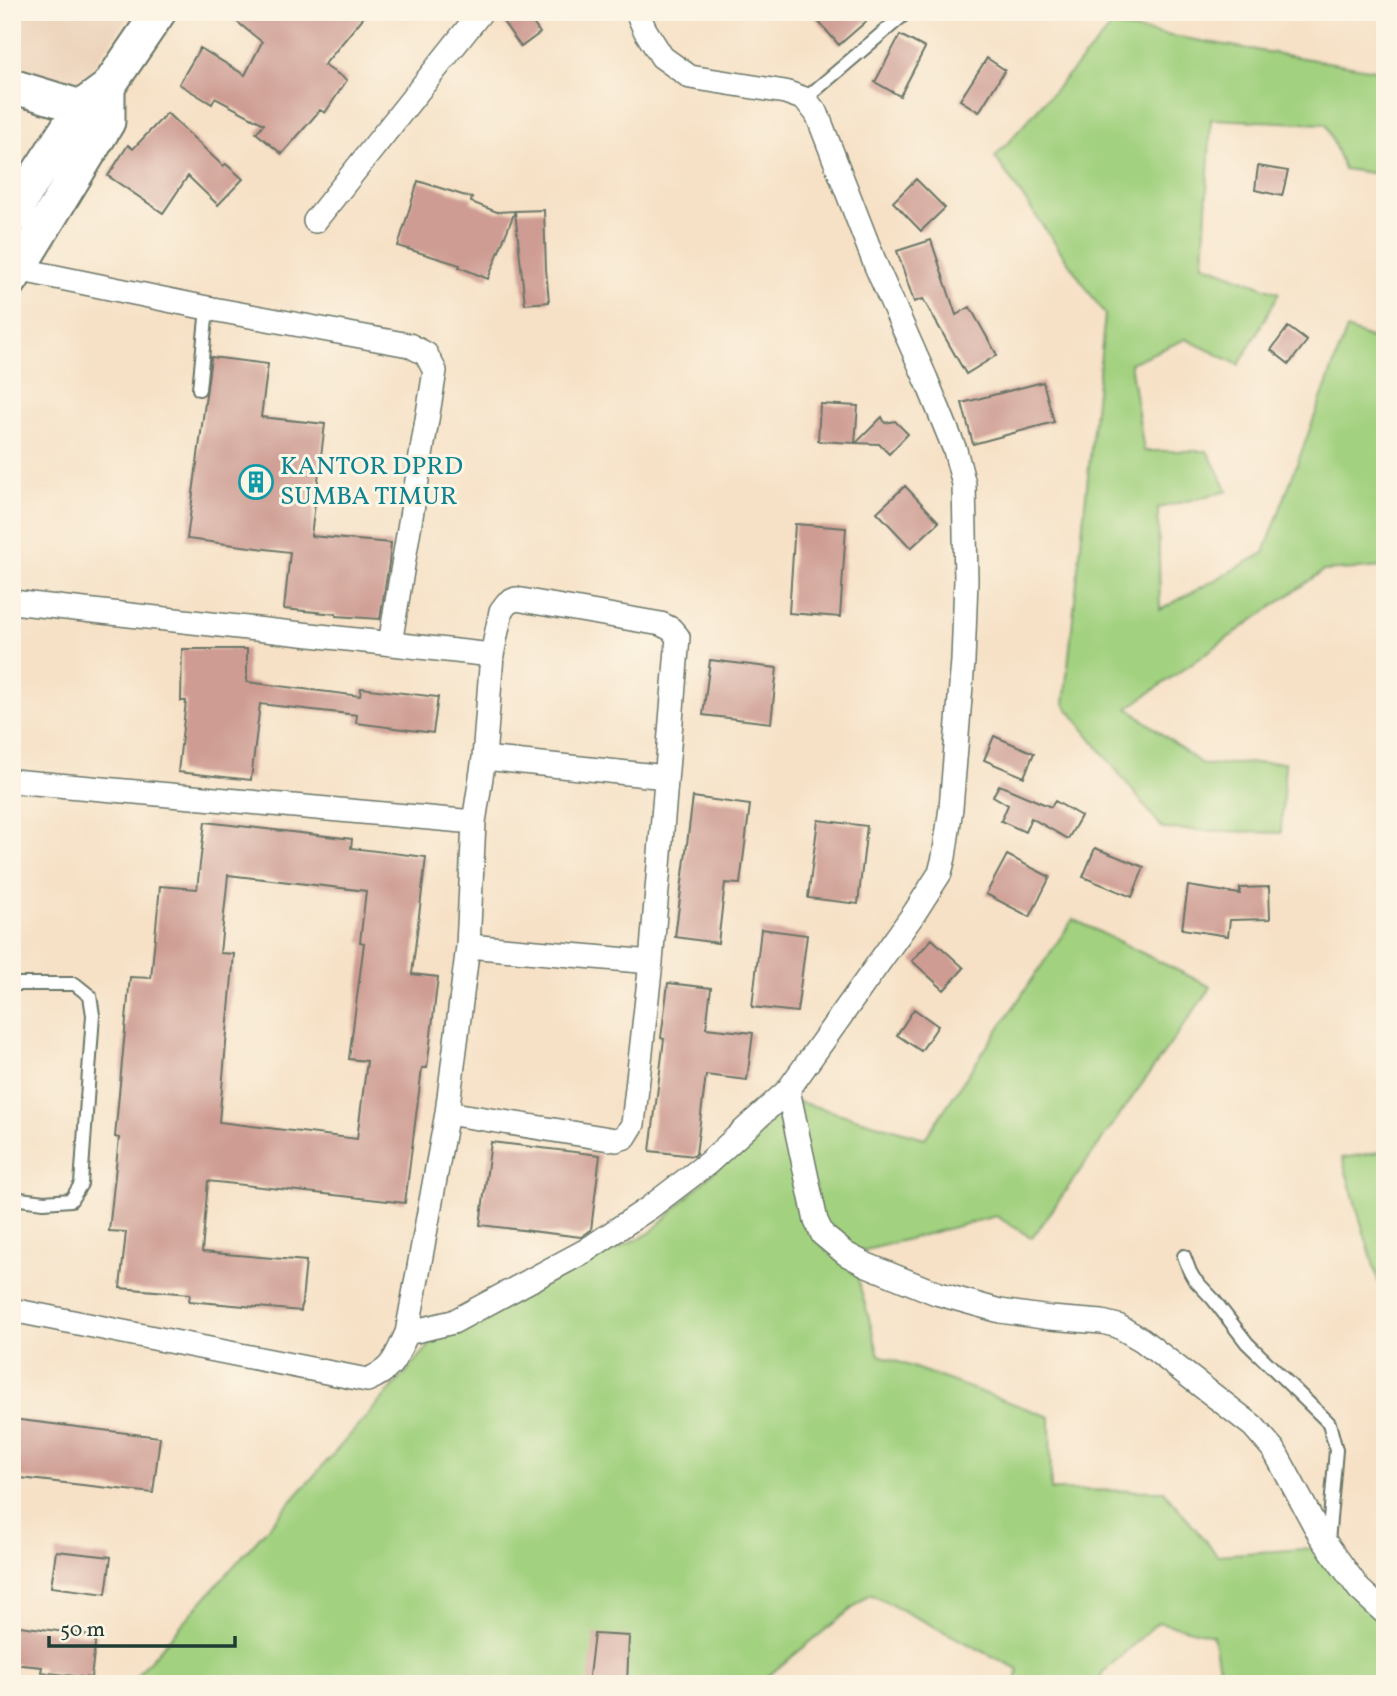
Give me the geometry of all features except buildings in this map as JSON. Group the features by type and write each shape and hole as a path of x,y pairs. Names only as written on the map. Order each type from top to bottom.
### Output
{"main road":[{"path":"15,274 108,87 159,12"},
{"path":"12,86 94,114"},
{"path":"12,217 27,190 94,114"}],"street":[{"path":"315,221 481,12"},
{"path":"407,1333 453,1322 585,1251 649,1208 708,1163 788,1090 915,912 940,873 944,857 951,808 963,661 966,580 964,484 955,450 876,266 817,114 805,99 785,92 690,77 662,57 637,12"},
{"path":"15,274 409,345 426,354 435,371 390,644"},
{"path":"12,1310 367,1380 382,1374 392,1364 407,1333 447,1113 468,946 474,822 484,758 492,655 501,611 507,603 516,599 661,624 671,629 678,637 651,962 633,1124 625,1137 616,1140 447,1113"},
{"path":"12,602 492,655"},
{"path":"484,758 666,777"},
{"path":"12,781 474,822"},
{"path":"468,946 651,962"},
{"path":"788,1090 817,1222 823,1235 832,1244 867,1265 936,1293 999,1311 1102,1322 1118,1326 1142,1340 1253,1426 1274,1450 1327,1546 1359,1589 1385,1613"}],"lane":[{"path":"805,99 907,12"},
{"path":"198,389 207,308"},
{"path":"12,984 75,984 90,996 93,1016 81,1184 71,1200 44,1202 12,1198"},
{"path":"1184,1256 1194,1279 1247,1343 1329,1423 1336,1450 1327,1546"}],"shaded area":[{"path":"12,12 131,12 81,85 12,63"}],"green space":[{"path":"1112,26 1375,70 1385,68 1385,175 1344,169 1326,124 1211,119 1203,264 1279,293 1239,365 1186,339 1130,363 1144,451 1207,451 1228,491 1158,508 1160,610 1264,553 1347,329 1385,344 1385,567 1323,571 1128,708 1203,765 1285,762 1281,833 1163,829 1064,704 1105,315 995,157"},
{"path":"1073,919 1211,987 1032,1238 996,1216 851,1254 879,1355 1050,1417 1051,1490 1164,1491 1217,1555 1332,1547 1375,1601 1384,1684 1222,1684 1213,1635 1158,1622 1102,1673 1099,1684 1016,1684 1018,1669 870,1594 758,1684 129,1684 438,1336 650,1233 789,1099 925,1138"},
{"path":"1385,1151 1385,1304 1342,1158"}],"place":[{"name":"KANTOR DPRD SUMBA TIMUR","path":"256,482"}]}
